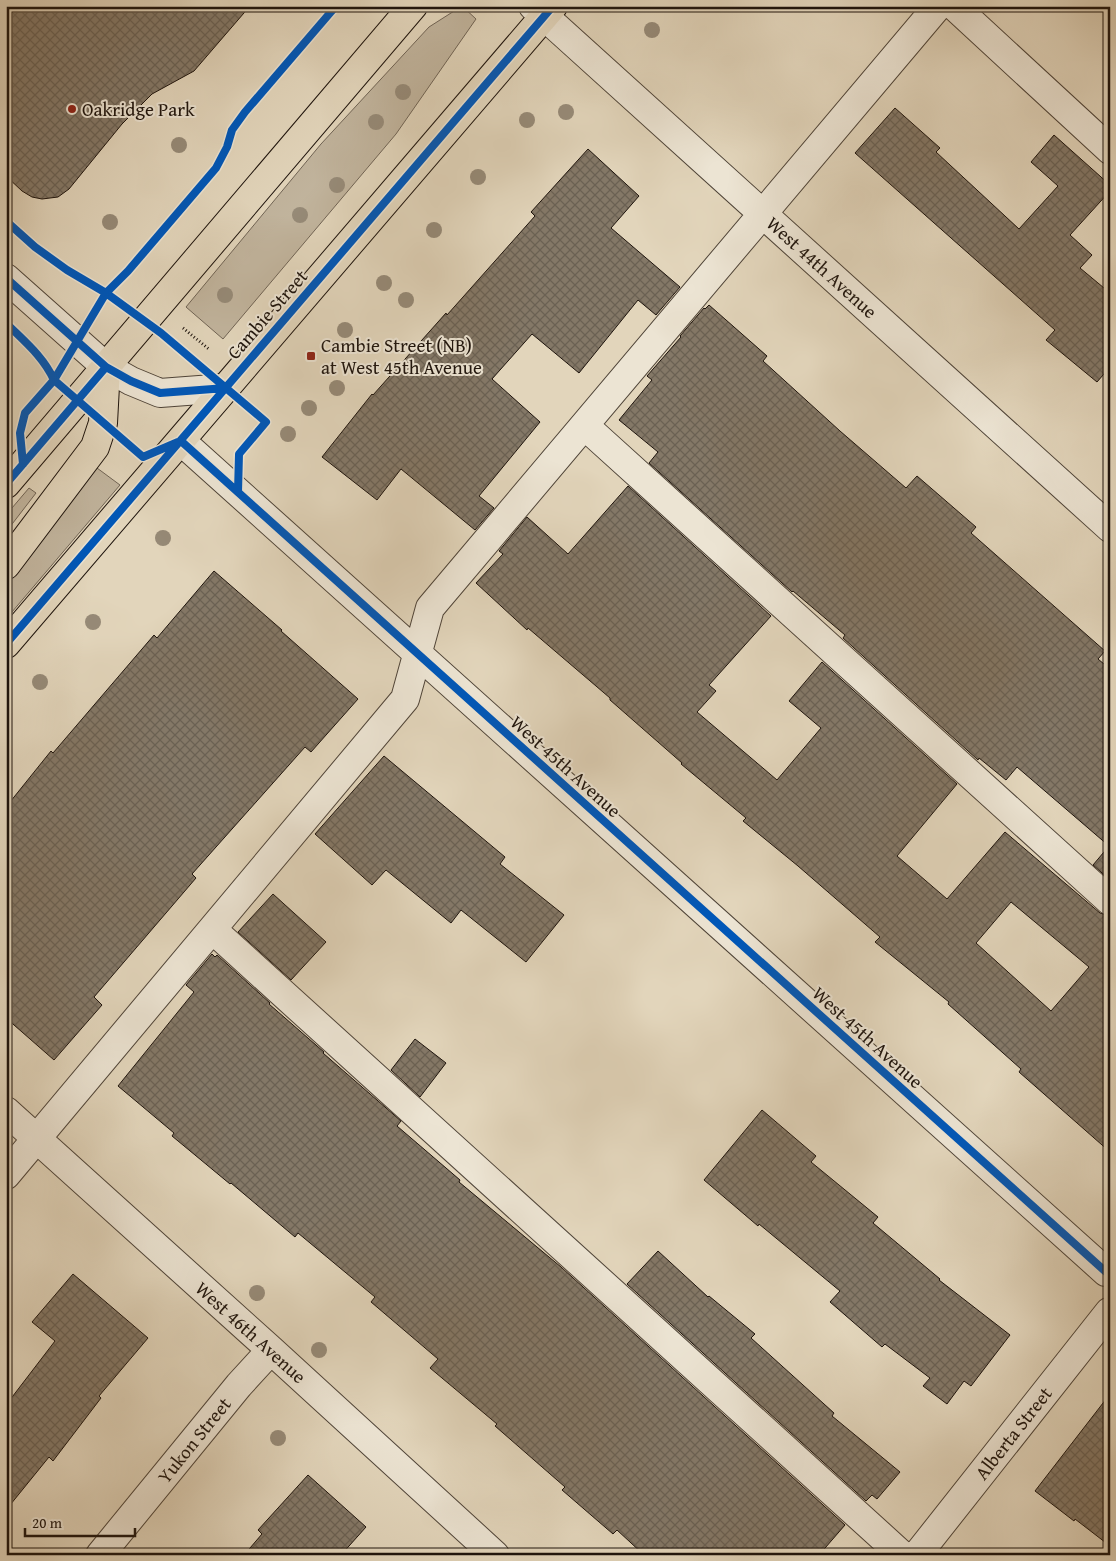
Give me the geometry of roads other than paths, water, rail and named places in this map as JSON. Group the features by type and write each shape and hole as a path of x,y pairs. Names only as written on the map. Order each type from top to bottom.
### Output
{"main road":[{"path":"6,484 413,6"},
{"name":"Cambie Street","path":"6,644 226,388 544,10"},
{"path":"6,565 94,447 103,423 106,367"}],"street":[{"path":"6,1175 405,699 430,608 938,6"},
{"path":"954,6 1110,150"},
{"name":"West 44th Avenue","path":"544,10 763,214 1110,528"},
{"path":"6,278 106,367 131,381 160,393 226,388"},
{"path":"585,426 1110,901"},
{"name":"West 45th Avenue","path":"180,441 1108,1270"},
{"path":"213,930 902,1555"},
{"name":"West 46th Avenue","path":"6,1111 271,1350 494,1555"},
{"path":"1108,1270 1099,1288 1099,1297 1103,1306 1110,1312"},
{"name":"Alberta Street","path":"917,1555 1110,1312"},
{"name":"Yukon Street","path":"100,1555 239,1385 271,1350"}],"place":[{"name":"Oakridge Park","path":"72,109"},
{"name":"Cambie Street (NB) at West 45th Avenue","path":"311,356"}]}
